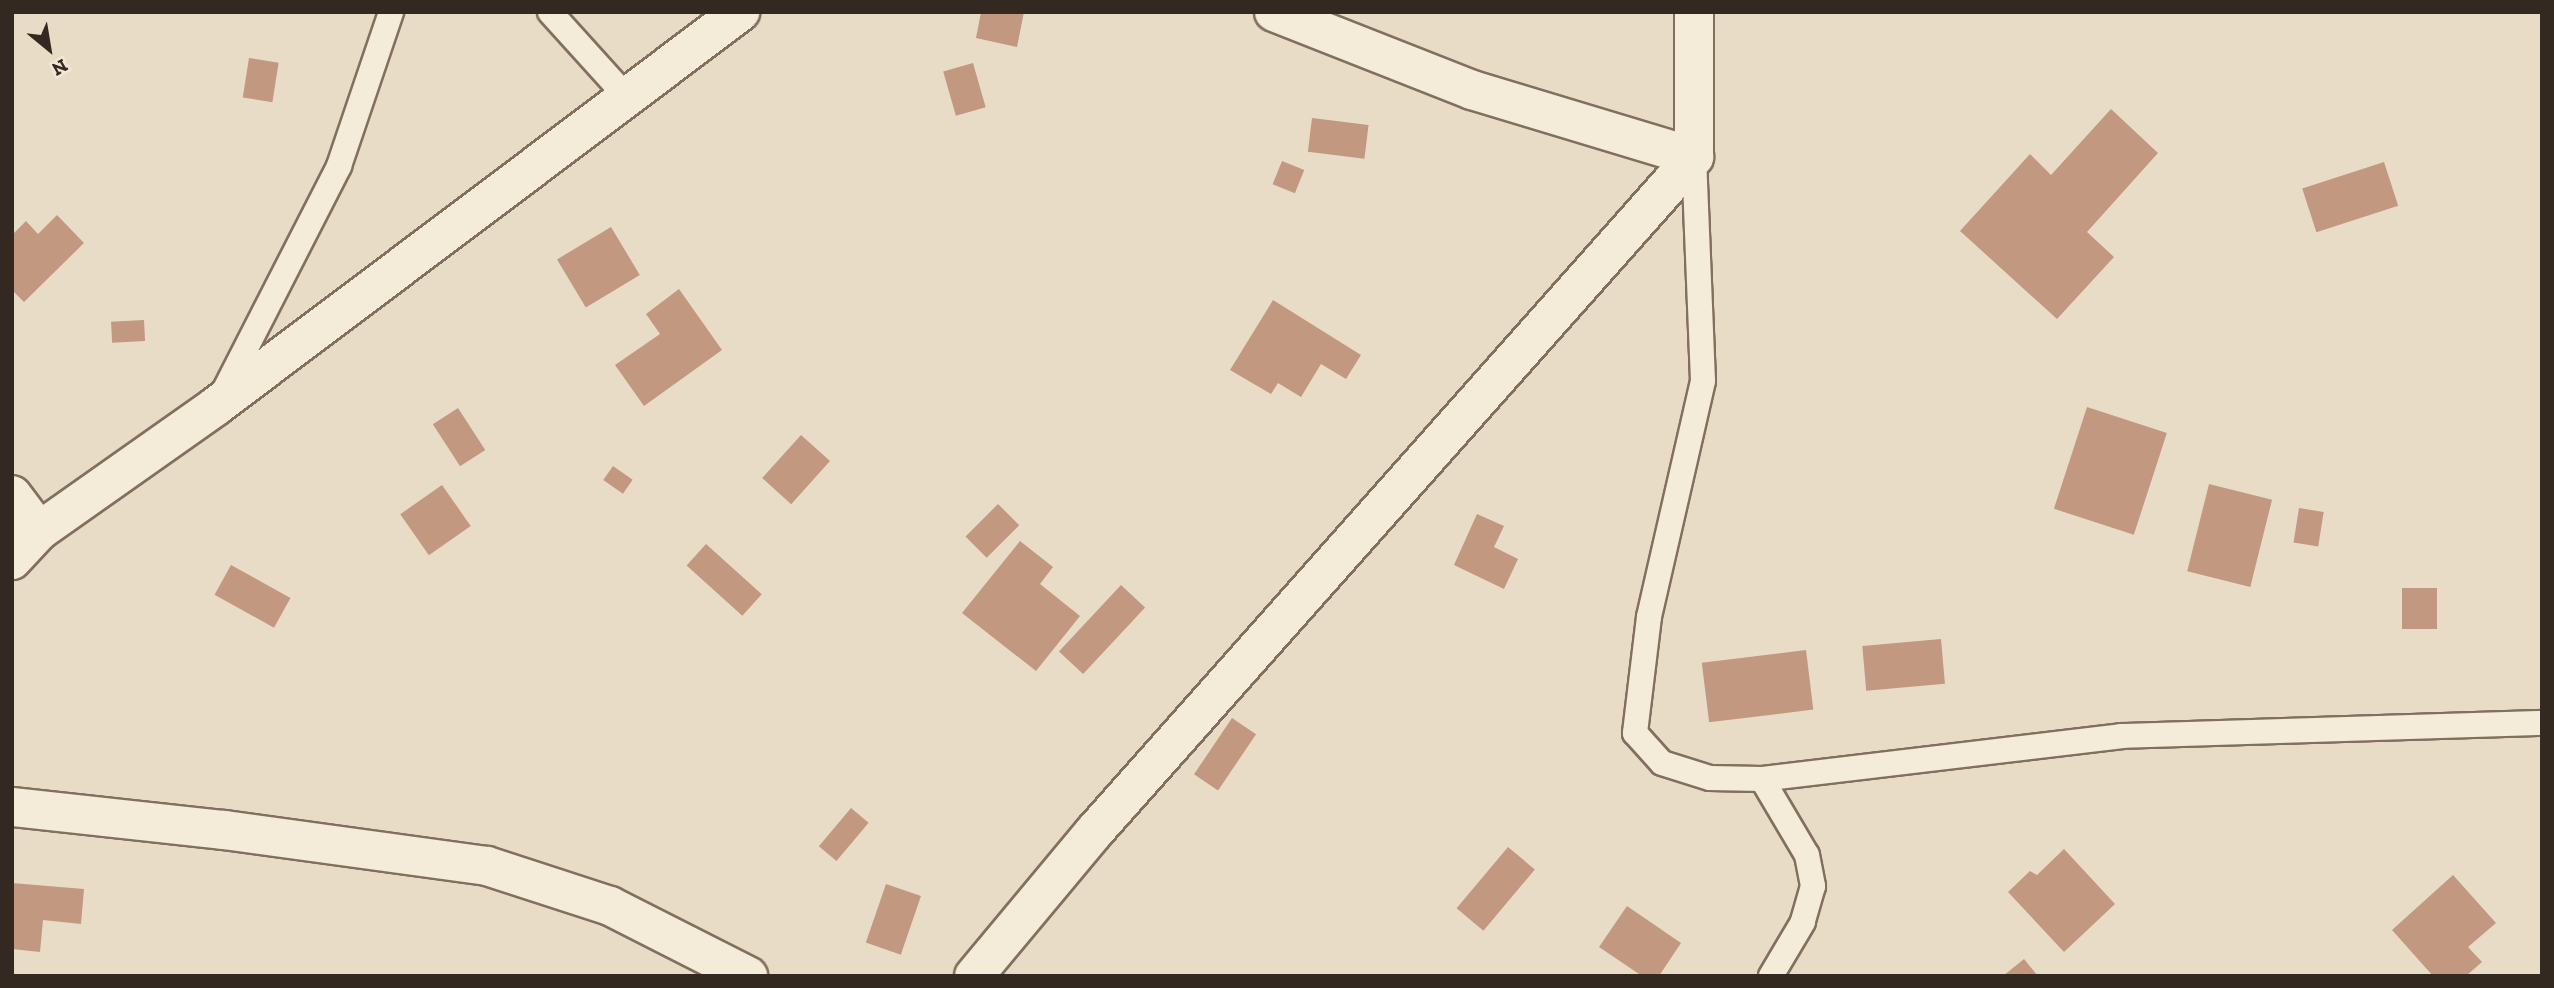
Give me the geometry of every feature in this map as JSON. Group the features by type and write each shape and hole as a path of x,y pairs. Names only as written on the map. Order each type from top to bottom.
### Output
{"street":[{"path":"12,561 39,531 216,407 740,12"},
{"path":"1274,12 1472,90 1694,158"},
{"path":"974,976 1094,832 1694,158 1694,12"},
{"path":"12,495 39,531"},
{"path":"12,807 224,830 487,866 610,906 748,976"}],"lane":[{"path":"216,407 339,166 391,12"},
{"path":"550,12 626,96"},
{"path":"1694,158 1703,381 1649,617 1635,733 1662,763 1710,778 1762,779 2121,736 2542,723"},
{"path":"1762,779 1807,855 1813,886 1803,922 1770,976"}],"building":[{"path":"981,12 1024,12 1017,47 976,38"},
{"path":"249,58 279,63 272,102 243,98"},
{"path":"973,63 986,107 956,116 943,72"},
{"path":"2111,109 2158,153 2087,232 2114,257 2057,319 1960,231 2030,154 2051,175"},
{"path":"1312,118 1369,125 1364,159 1308,152"},
{"path":"1282,161 1304,170 1295,193 1273,184"},
{"path":"2384,162 2398,206 2316,232 2302,189"},
{"path":"57,215 84,243 24,302 12,290 12,235 26,221 38,234"},
{"path":"611,227 640,275 586,307 557,259"},
{"path":"679,289 722,350 644,406 615,365 660,334 646,314"},
{"path":"1273,300 1361,355 1346,379 1321,364 1301,397 1278,383 1271,394 1230,370"},
{"path":"144,320 145,341 112,343 111,322"},
{"path":"2087,407 2167,433 2134,535 2054,509"},
{"path":"458,408 485,450 460,466 433,424"},
{"path":"801,435 830,461 791,504 762,478"},
{"path":"613,466 633,480 623,494 603,480"},
{"path":"2209,484 2272,500 2250,587 2187,571"},
{"path":"442,485 471,526 429,555 400,514"},
{"path":"998,504 1019,525 987,558 965,537"},
{"path":"2299,508 2324,512 2318,546 2294,543"},
{"path":"1477,514 1504,526 1494,547 1518,559 1504,589 1454,565"},
{"path":"1020,541 1053,567 1040,584 1080,616 1036,671 962,613"},
{"path":"706,544 762,594 742,616 687,566"},
{"path":"231,565 290,598 274,628 215,595"},
{"path":"1121,585 1145,608 1083,674 1059,652"},
{"path":"2402,588 2437,588 2437,629 2402,629"},
{"path":"1941,639 1945,684 1866,691 1862,646"},
{"path":"1806,650 1813,710 1709,722 1702,663"},
{"path":"1232,718 1256,734 1218,791 1194,774"},
{"path":"851,808 869,823 836,861 819,846"},
{"path":"1508,847 1535,869 1483,931 1457,908"},
{"path":"2064,849 2115,904 2064,952 2008,892 2030,871 2037,875"},
{"path":"2453,875 2496,923 2468,947 2482,962 2466,976 2433,976 2392,930"},
{"path":"12,883 84,889 81,924 43,920 40,952 12,949"},
{"path":"886,884 921,896 901,955 866,943"},
{"path":"1627,906 1681,943 1659,976 1642,976 1599,947"},
{"path":"2024,959 2038,976 2003,976"}]}
